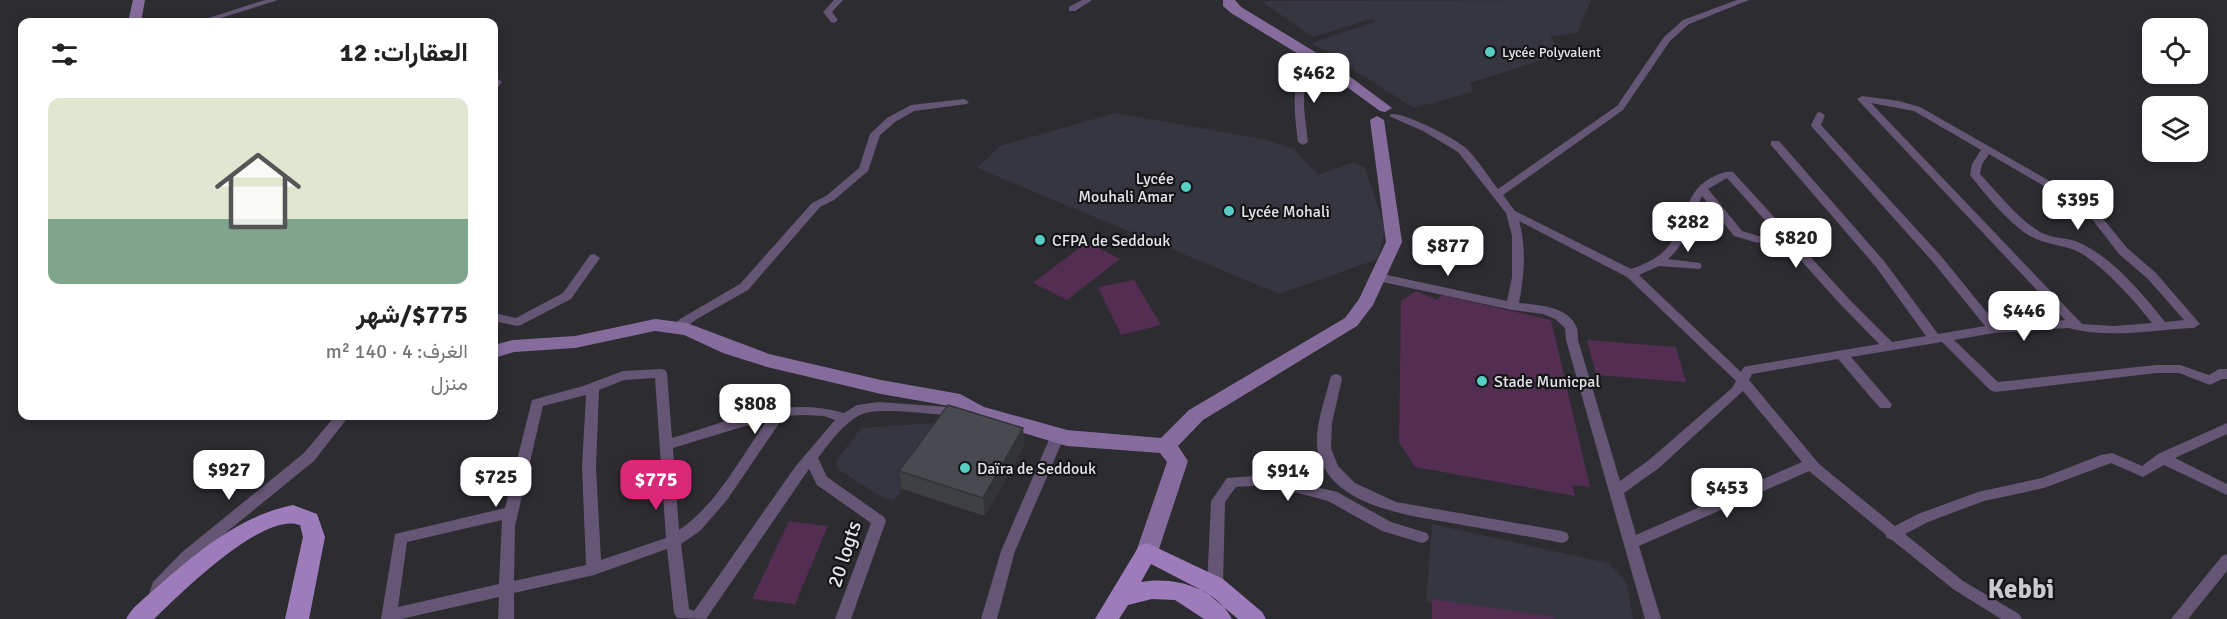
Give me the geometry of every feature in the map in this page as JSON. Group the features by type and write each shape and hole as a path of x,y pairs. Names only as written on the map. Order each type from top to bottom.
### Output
{"main road":[{"path":"146,612 248,528 274,516 294,513 309,520 314,537 297,619"},
{"path":"1107,619 1147,552 1215,586 1254,619"},
{"path":"1121,597 1157,587 1171,588 1196,598 1220,619"}],"street":[{"path":"136,18 139,0"},
{"path":"213,18 274,0"},
{"path":"834,21 827,12 839,0"},
{"path":"1072,9 1088,0"},
{"path":"1229,0 1228,3 1236,10 1320,61 1380,110 1419,125 1457,145 1471,159 1511,213 1518,236 1518,277 1512,306"},
{"path":"1496,195 1620,108 1668,39 1686,22 1745,0"},
{"path":"1303,142 1300,83 1312,65 1320,61"},
{"path":"1615,492 1654,464 1737,391 1744,382 1748,370 1994,329 2068,324 2079,328 2112,330 2160,324 2194,324 2152,276 2123,251 2096,216 2072,198 1917,109 1862,99 2079,328"},
{"path":"676,328 694,313 730,297 744,287 816,205 830,198 864,169 876,134 883,127 911,108 964,102"},
{"path":"1166,446 1196,415 1351,322 1367,301 1394,242 1380,110"},
{"path":"1820,115 1816,125 1937,259 1994,329"},
{"path":"1775,143 1880,264 1939,338 1995,387 2156,369 2180,369 2210,380 2220,374 2227,374"},
{"path":"1987,149 1977,164 1975,175 2036,235 2075,245 2095,260 2137,295 2160,324"},
{"path":"1631,274 1659,262 1676,244 1702,189 1709,180 1729,174 1844,301 1889,346"},
{"path":"1702,189 1738,234 1758,239"},
{"path":"1511,213 1631,274 1744,382 1811,464 1892,534 1958,585 2014,619"},
{"path":"498,318 517,322 567,296 594,258"},
{"path":"1659,262 1696,266"},
{"path":"1378,277 1512,306 1545,310 1559,315 1571,327 1575,350 1653,619"},
{"path":"498,351 513,346 575,342 655,325 687,329 730,348 767,360 881,387 960,401 977,412"},
{"path":"1841,354 1885,405"},
{"path":"506,619 508,526 537,403 622,376 661,372 668,444 673,541 682,613 696,619 837,424 856,410 977,412 1067,438 1166,446 1178,461 1147,552"},
{"path":"1336,379 1324,446 1328,465 1343,481 1369,498 1395,507 1562,537"},
{"path":"593,387 589,467 594,569"},
{"path":"668,444 805,408 829,411 846,418"},
{"path":"512,512 400,538 389,617 594,569 673,541 695,527 722,496 779,413"},
{"path":"146,612 158,586 186,557 309,457 339,420"},
{"path":"1892,534 1923,518 1983,496 2044,483 2101,460 2112,458 2143,472 2163,458 2227,428"},
{"path":"989,619 1008,550 1058,435"},
{"name":"20 logts","path":"811,458 822,481 879,520 843,619"},
{"path":"2163,458 2227,490"},
{"path":"1630,544 1811,464"},
{"path":"1215,586 1218,501 1232,482 1268,480 1332,496 1387,528 1422,537"},
{"path":"1366,515 1369,498"},
{"path":"2179,619 2227,560"}],"shaded area":[{"name":"Lycée Polyvalent","path":"1591,0 1577,33 1550,36 1556,45 1546,59 1470,83 1473,92 1414,108 1312,43 1376,22 1371,19 1313,37 1261,1"},
{"name":"Lycée Mohali","path":"1115,113 1263,139 1293,149 1318,175 1354,162 1365,168 1385,228 1378,259 1279,294 977,168 1000,146"},
{"path":"1087,242 1120,259 1067,300 1033,283"},
{"path":"1134,280 1161,325 1121,335 1098,287"},
{"name":"Stade Municpal","path":"1416,291 1438,300 1441,295 1551,320 1590,487 1572,485 1575,496 1415,467 1399,442 1401,301"},
{"path":"1587,340 1676,347 1686,382 1596,375"},
{"path":"950,422 894,500 883,498 838,469 836,461 861,428"},
{"path":"789,521 828,526 795,604 752,599"},
{"path":"1432,524 1608,563 1626,581 1633,619 1501,619 1426,602"},
{"path":"1432,599 1554,617 1554,619 1432,619"}],"building":[{"name":"Daïra de Seddouk","path":"948,405 1023,428 983,498 899,471"}],"place":[{"name":"Lycée Polyvalent","path":"1490,52"},
{"name":"Lycée Mouhali Amar","path":"1186,187"},
{"name":"Lycée Mohali","path":"1229,211"},
{"name":"CFPA de Seddouk","path":"1040,240"},
{"name":"Stade Municpal","path":"1482,381"},
{"name":"Daïra de Seddouk","path":"965,468"}],"district":[{"name":"Kebbi","path":"2021,589"}]}
